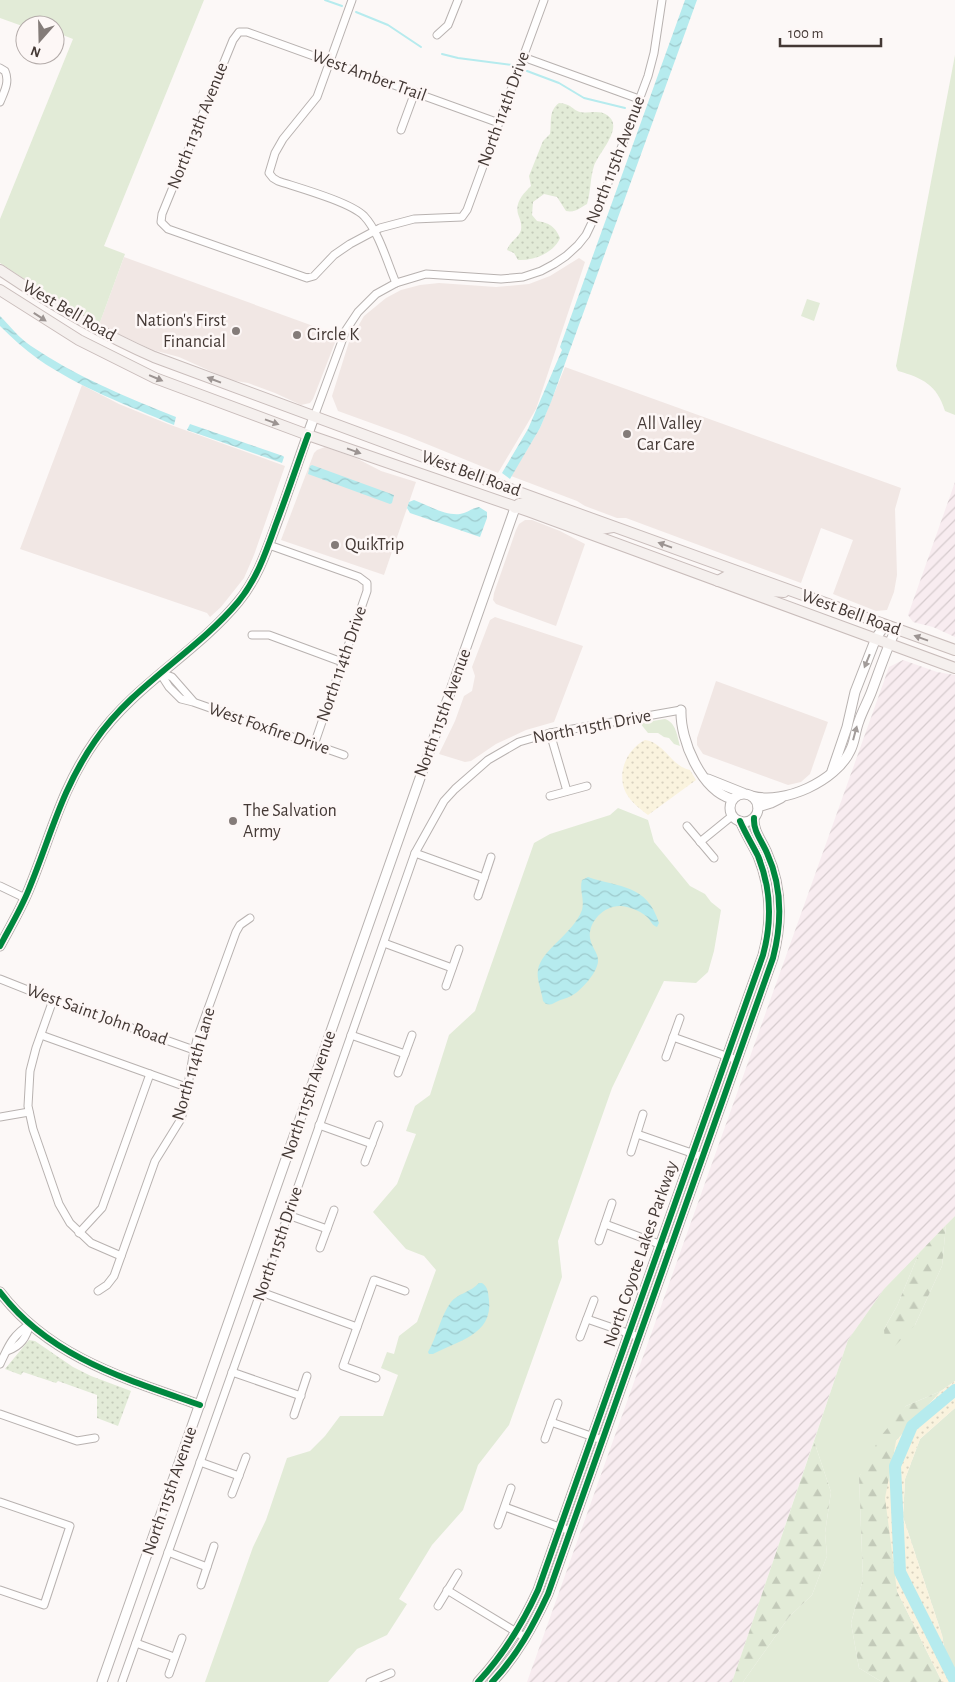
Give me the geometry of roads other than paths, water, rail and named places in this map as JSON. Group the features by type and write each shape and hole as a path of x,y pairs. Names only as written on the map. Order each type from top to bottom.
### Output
{"main road":[{"name":"West Bell Road","path":"0,270 67,313 140,351 314,417 955,650"},
{"name":"West Bell Road","path":"0,290 79,340 135,369 190,391 955,668"},
{"path":"515,508 519,504 527,503 600,529 617,527"},
{"path":"624,547 641,546 684,562 693,561 698,557"},
{"path":"718,581 727,576 770,591 795,593"}],"street":[{"path":"437,35 448,25 458,0"},
{"name":"North 114th Drive","path":"373,231 388,225 414,219 462,218 467,210 544,0"},
{"name":"North 115th Avenue","path":"314,417 343,337 349,324 367,301 396,283 426,274 501,279 523,277 541,271 566,256 586,235 593,222 640,99 654,53 662,0"},
{"path":"350,6 317,97 278,148 270,167 270,176 278,181 352,208 363,216 373,231 396,283"},
{"name":"West Amber Trail","path":"238,32 247,32 499,122"},
{"name":"North 113th Avenue","path":"238,32 233,40 162,214 161,222 168,229 309,278 314,276 342,249 373,231"},
{"path":"523,57 640,99"},
{"path":"0,68 6,71 8,76 6,88 0,102"},
{"path":"402,130 415,92"},
{"path":"0,946 25,898 60,804 77,769 97,738 133,697 224,618 252,583 269,545 314,417"},
{"name":"North 115th Avenue","path":"102,1682 515,508"},
{"name":"North 114th Drive","path":"269,545 359,578 367,583 367,591 314,745"},
{"path":"832,772 847,727 855,692 876,638 885,624"},
{"path":"758,807 809,788 841,765 851,750 858,722 896,629"},
{"path":"252,635 269,635 342,662"},
{"name":"West Foxfire Drive","path":"160,673 169,687 181,699 344,756"},
{"path":"680,710 682,729 696,765 716,790 732,799"},
{"name":"North 115th Drive","path":"122,1682 415,853 444,801 464,779 488,760 519,742 550,732 680,710"},
{"path":"550,732 567,791"},
{"path":"705,778 759,798 781,797"},
{"path":"550,796 587,786"},
{"path":"743,793 732,799 729,808 736,819 747,822 754,818 758,807 752,796"},
{"name":"North Coyote Lakes Parkway","path":"492,1682 516,1654 548,1594 773,958 779,922 778,889 768,853 753,826 754,818"},
{"path":"700,842 736,819"},
{"name":"North Coyote Lakes Parkway","path":"478,1682 517,1633 538,1590 763,955 769,921 768,891 756,851 736,819"},
{"path":"687,826 714,858"},
{"path":"415,853 484,878"},
{"path":"478,896 491,858"},
{"path":"0,886 25,898"},
{"name":"North 114th Lane","path":"98,1291 111,1281 154,1161 171,1137 180,1119 188,1088 194,1050 236,932 243,922 250,918"},
{"path":"384,943 452,968"},
{"path":"446,986 459,949"},
{"name":"West Saint John Road","path":"0,979 53,1000 194,1050"},
{"path":"53,1000 40,1035 30,1071 28,1091 29,1112 35,1136 59,1204 66,1217 79,1233 96,1247 121,1256"},
{"path":"666,1057 680,1018"},
{"path":"40,1035 188,1088"},
{"path":"351,1035 405,1054"},
{"path":"398,1073 412,1035"},
{"path":"673,1037 737,1060"},
{"path":"79,1233 102,1208 150,1074"},
{"path":"0,1117 29,1112"},
{"path":"631,1152 644,1114"},
{"path":"319,1125 372,1144"},
{"path":"365,1162 379,1125"},
{"path":"637,1134 702,1157"},
{"path":"599,1241 612,1203"},
{"path":"320,1248 334,1210"},
{"path":"288,1215 327,1229"},
{"path":"605,1224 670,1248"},
{"path":"376,1378 343,1366 374,1280 405,1291"},
{"path":"0,1292 30,1324 54,1343 77,1357 101,1369 200,1404"},
{"path":"261,1292 358,1327"},
{"path":"580,1337 594,1300"},
{"path":"587,1319 639,1338"},
{"path":"0,1364 10,1342 30,1324"},
{"path":"232,1372 301,1396"},
{"path":"294,1415 307,1376"},
{"path":"545,1439 558,1403"},
{"path":"0,1414 77,1441 95,1438"},
{"path":"551,1422 602,1440"},
{"path":"232,1494 246,1457"},
{"path":"200,1462 238,1476"},
{"path":"498,1525 511,1488"},
{"path":"0,1502 70,1526 44,1605 0,1590"},
{"path":"505,1507 570,1531"},
{"path":"201,1585 214,1546"},
{"path":"168,1552 207,1566"},
{"path":"438,1606 458,1573"},
{"path":"447,1590 526,1638"},
{"path":"168,1674 182,1638"},
{"path":"136,1643 174,1657"},
{"path":"372,1682 391,1673"}],"water":[{"path":"685,0 697,0 551,402 540,428 510,479 502,473 528,429 562,350 560,347"},
{"path":"0,316 22,339 48,357 101,385 176,417 174,425 104,395 53,369 28,351 0,326"},
{"path":"190,424 283,456 282,463 187,430"},
{"path":"312,465 394,495 392,503 390,504 308,474"},
{"path":"414,500 443,512 455,514 479,507 487,512 487,518 480,537 410,513 407,508 409,502"},
{"path":"588,877 631,889 640,894 654,910 659,923 657,927 644,914 621,906 615,906 604,911 595,920 590,932 590,938 598,960 592,975 575,994 552,1004 546,1004 543,1001 538,977 540,963 578,919 583,906 582,880"},
{"path":"479,1283 485,1286 489,1300 489,1312 485,1321 472,1335 433,1354 429,1354 428,1352 441,1320 451,1302"}],"waterway":[{"path":"325,0 342,6"},
{"path":"356,12 388,25 421,47"},
{"path":"442,54 512,65"},
{"path":"527,71 559,83 584,98 625,108"},
{"path":"955,1390 912,1426 895,1466 900,1572 955,1681"}],"place":[{"name":"Nation's First Financial","path":"236,331"},
{"name":"Circle K","path":"297,335"},
{"name":"All Valley Car Care","path":"627,434"},
{"name":"QuikTrip","path":"335,545"},
{"name":"The Salvation Army","path":"233,821"}]}
